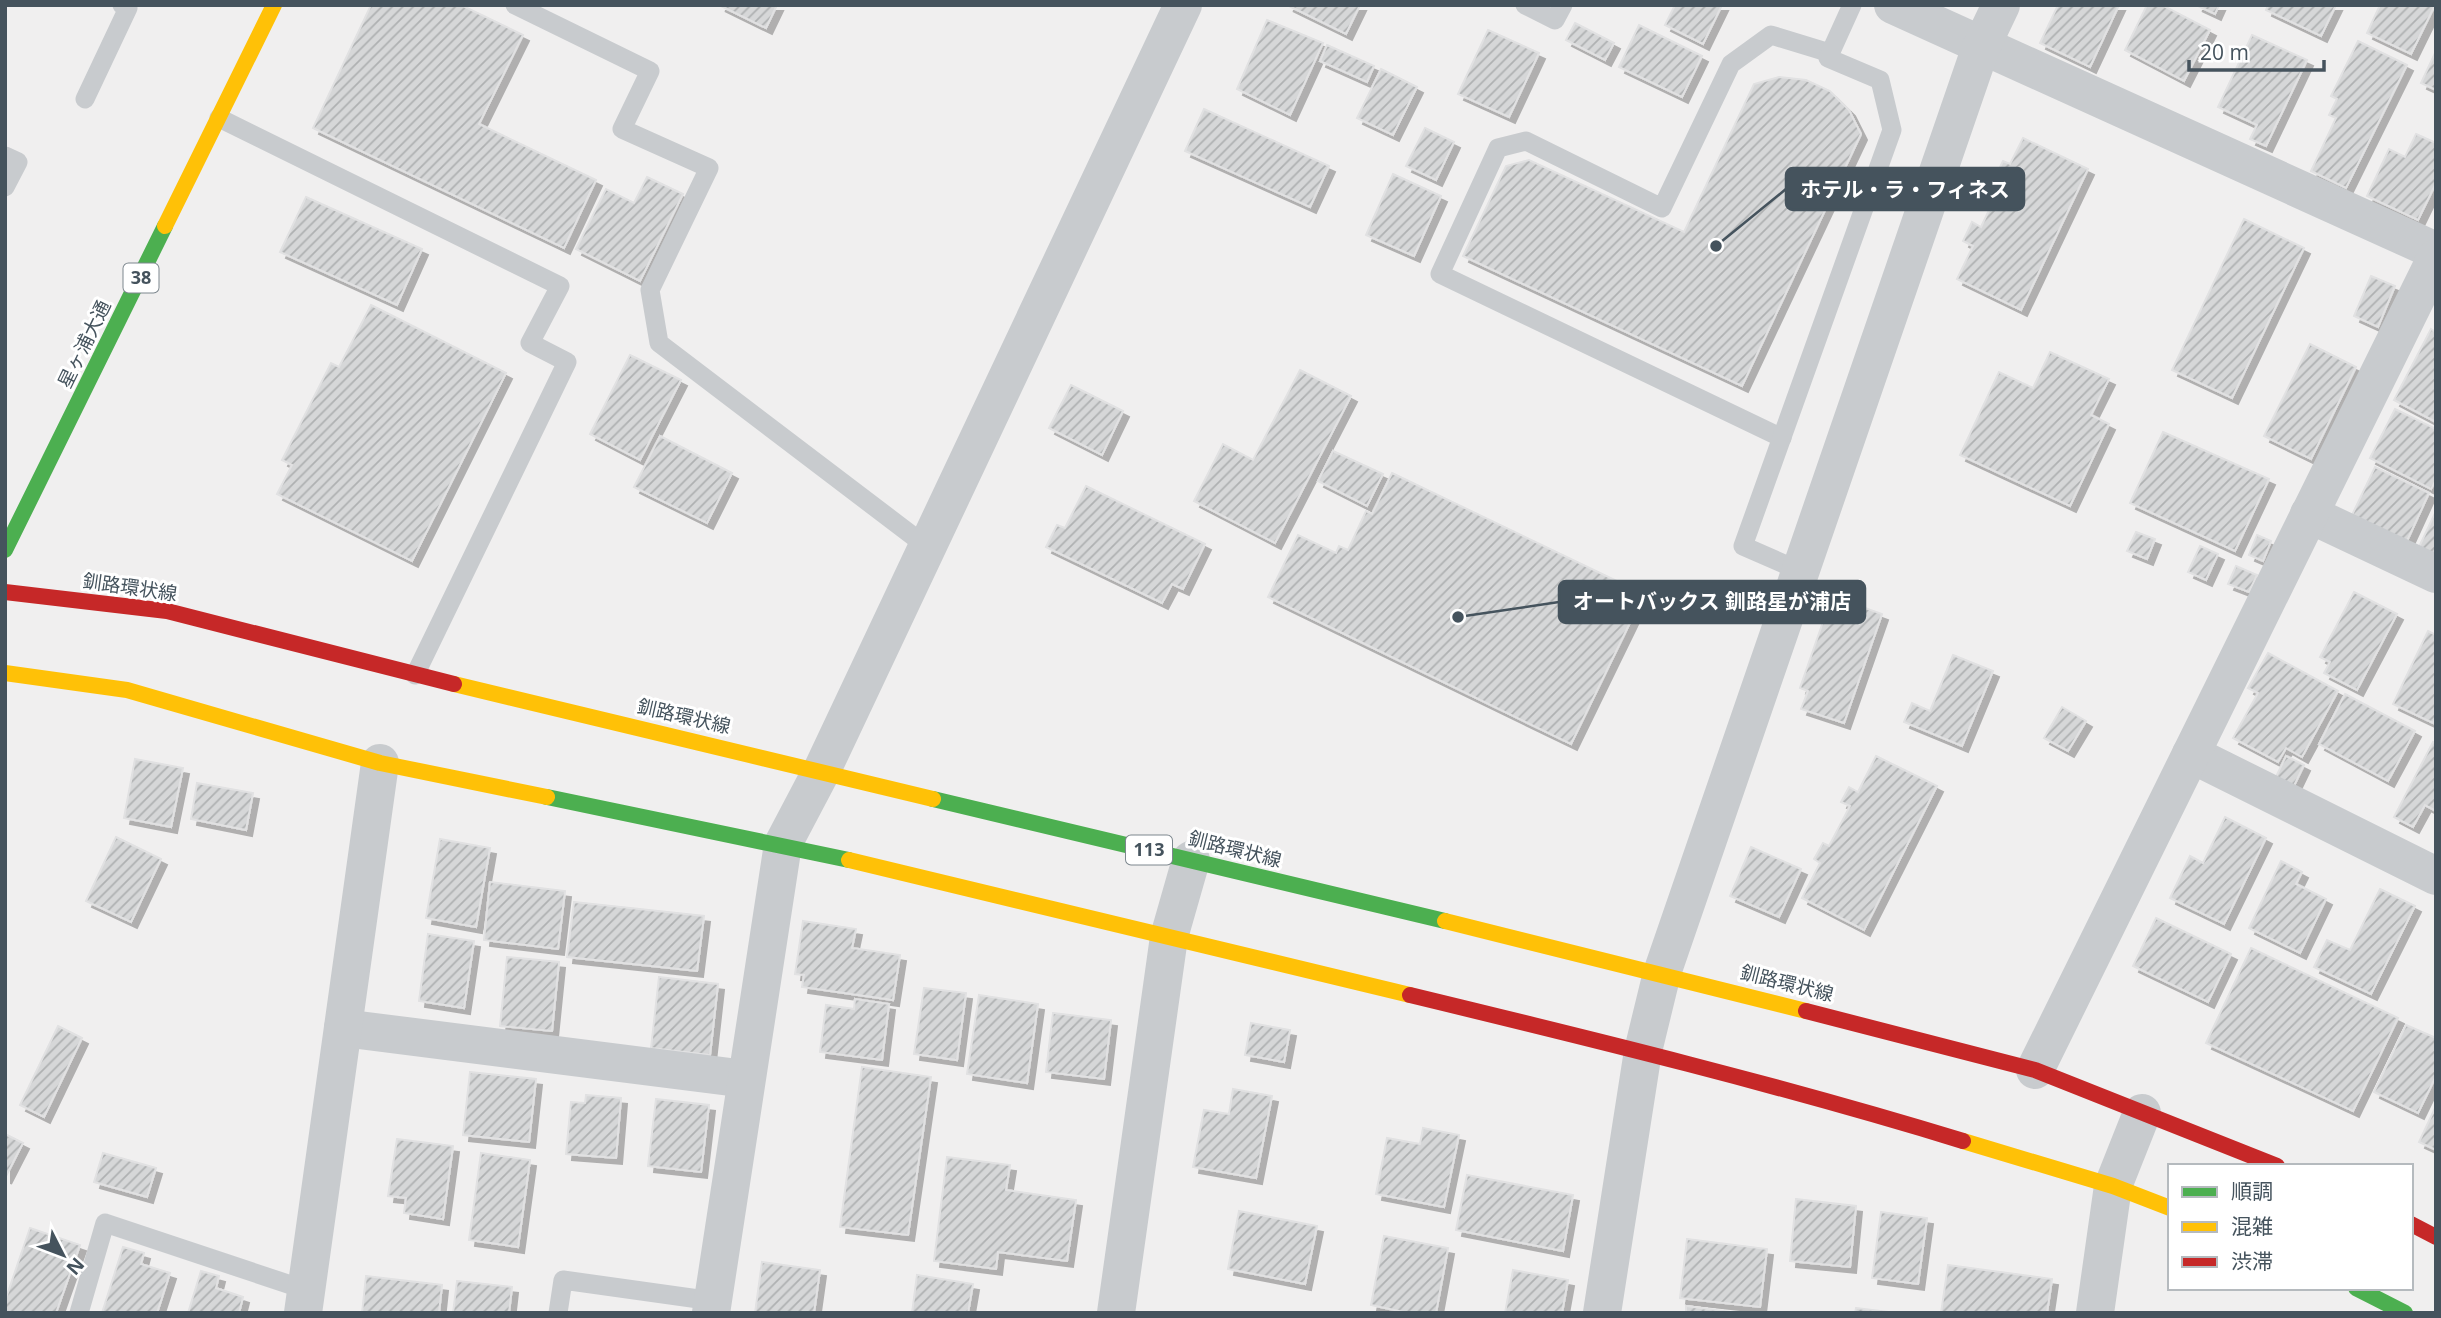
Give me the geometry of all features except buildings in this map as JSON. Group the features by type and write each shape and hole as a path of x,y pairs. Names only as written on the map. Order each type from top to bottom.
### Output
{"main road":[{"name":"星ヶ浦大通","path":"5,550 274,5"},
{"name":"釧路環状線","path":"5,592 167,611 415,675 822,770 1662,973 2035,1070 2272,1164"},
{"path":"5,673 127,690 380,763 783,844 1643,1051 1846,1105 2113,1186 2168,1207"},
{"path":"2413,1225 2436,1237"},
{"path":"2361,1298 2404,1313"}],"street":[{"path":"712,1307 783,844 822,770 1183,5"},
{"path":"1893,5 2436,251"},
{"path":"1602,1313 1643,1051 1662,973 1981,47 2001,5"},
{"path":"2035,1070 2436,258"},
{"path":"2309,514 2436,575"},
{"path":"2191,754 2436,876"},
{"path":"304,1301 380,763"},
{"path":"1116,1313 1169,937 1191,860"},
{"path":"343,1028 746,1079"},
{"path":"2095,1313 2113,1186 2142,1113"}],"lane":[{"path":"515,5 650,71 622,129 709,168 650,290 659,343 926,546"},
{"path":"1525,5 1555,20 1563,5"},
{"path":"1800,571 1743,546 1892,130 1880,80 1828,58 1852,5"},
{"path":"85,99 126,6"},
{"path":"1782,438 1440,274 1498,148 1526,141 1662,208 1731,64 1770,35 1830,54"},
{"path":"219,118 560,286 530,343 568,362 415,675"},
{"path":"5,156 18,162 5,187"},
{"path":"79,1313 104,1223 304,1301"},
{"path":"558,1313 563,1280 712,1307"}],"traffic: fast":[{"path":"5,550 165,226"},
{"path":"547,797 849,860"},
{"path":"933,799 1445,921"},
{"path":"2360,1290 2405,1313"}],"traffic: slow":[{"path":"165,226 274,5"},
{"path":"5,673 127,690 380,763 547,797"},
{"path":"454,684 933,799"},
{"path":"849,860 1410,995"},
{"path":"1445,921 1806,1011"},
{"path":"1963,1141 2113,1186 2168,1207"}],"traffic: jam":[{"path":"5,592 167,611 454,684"},
{"path":"1410,995 1757,1082 1963,1141"},
{"path":"1806,1011 2035,1070 2272,1164"},
{"path":"2413,1225 2436,1237"}],"place":[{"name":"ホテル・ラ・フィネス","path":"1716,246"},
{"name":"オートバックス 釧路星が浦店","path":"1458,617"}]}
